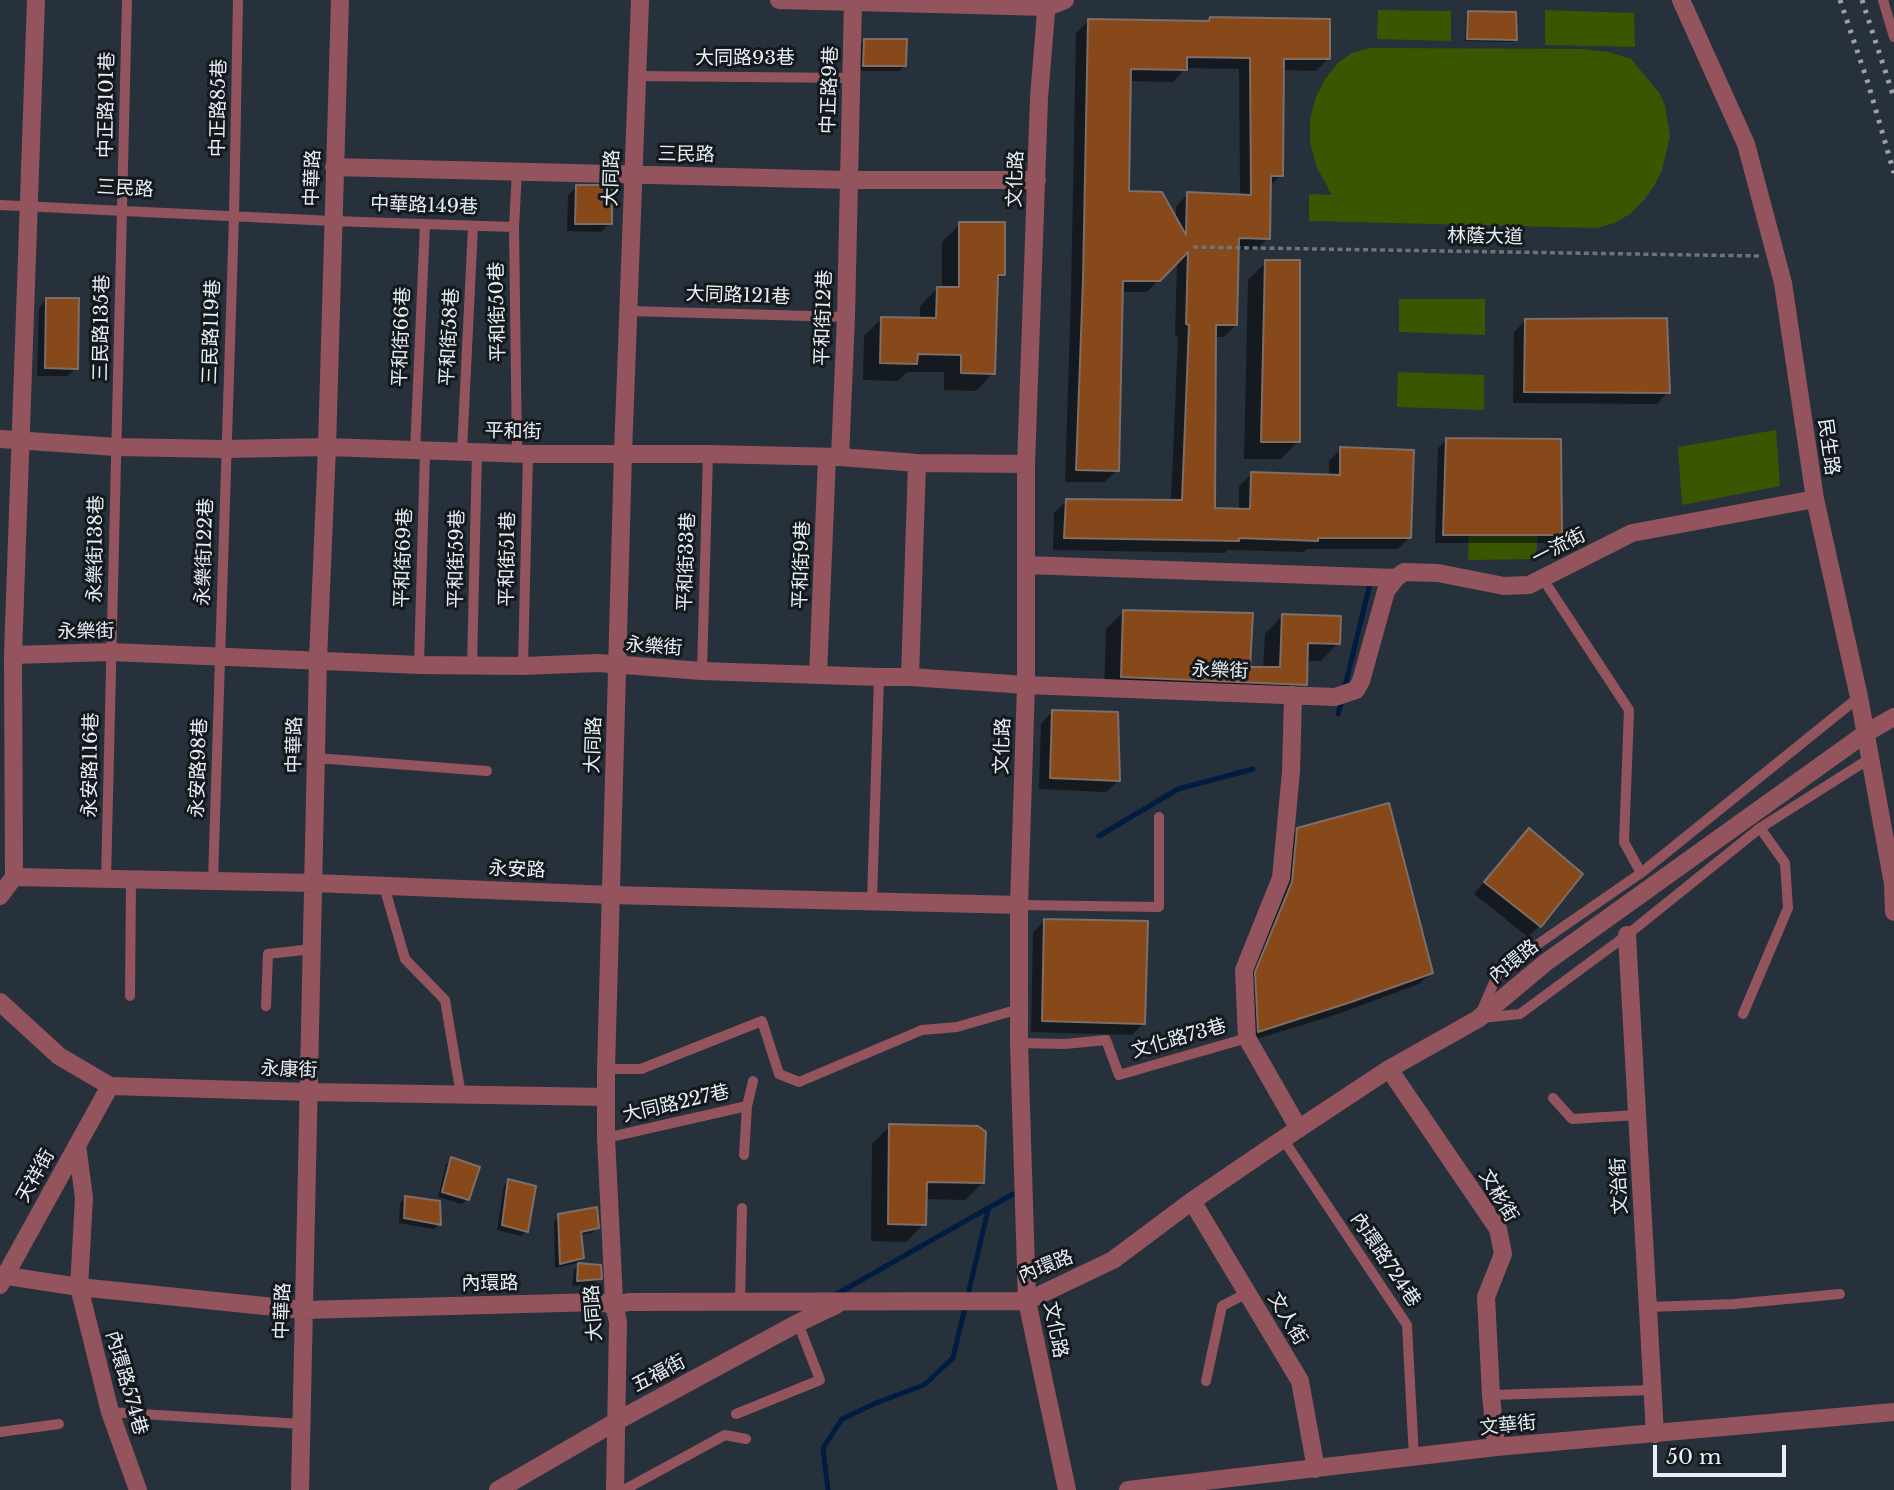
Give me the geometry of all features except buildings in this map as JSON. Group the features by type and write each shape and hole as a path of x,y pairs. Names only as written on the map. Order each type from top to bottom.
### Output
{"street":[{"path":"0,896 14,877 13,654 36,0"},
{"name":"中華路","path":"300,1490 317,660 327,447 340,0"},
{"name":"大同路","path":"615,1490 618,1322 614,1305 606,1138 606,1069 640,0"},
{"path":"779,0 1047,4 1065,0"},
{"name":"民生路","path":"1681,0 1746,144 1783,283 1815,499 1859,697 1893,884 1894,912"},
{"name":"中正路9巷","path":"848,180 853,1"},
{"name":"文化路","path":"1047,4 1039,98 1026,464 1026,685 1019,905 1019,1043 1027,1301 1067,1490"},
{"name":"三民路","path":"334,167 848,180 1037,180"},
{"name":"平和街12巷","path":"834,457 846,317 848,180"},
{"name":"平和街","path":"0,439 116,447 327,447 523,453 708,454 834,457 917,463 1026,464"},
{"name":"平和街9巷","path":"818,675 834,457"},
{"path":"909,677 917,463"},
{"name":"一流街","path":"1026,565 1396,578 1404,572 1438,573 1504,586 1529,585 1632,533 1815,499"},
{"name":"永樂街","path":"13,654 111,652 472,666 598,663 702,671 909,677 1026,685 1335,697 1356,690 1361,681 1386,592 1396,578"},
{"path":"1293,695 1292,772 1281,878 1244,970 1247,1038 1299,1129"},
{"name":"內環路","path":"2,1279 304,1310 598,1302 614,1305 629,1302 1027,1301 1113,1260 1192,1201 1389,1069 1478,1019 1545,963 1866,733 1894,717"},
{"name":"永安路","path":"14,877 314,883 611,895 1019,905"},
{"name":"文治街","path":"1627,935 1655,1434"},
{"name":"永康街","path":"0,1002 58,1056 110,1086 606,1097"},
{"name":"文彬街","path":"1389,1069 1498,1229 1503,1254 1486,1297 1496,1447"},
{"name":"天祥街","path":"2,1279 110,1086"},
{"name":"內環路574巷","path":"77,1145 85,1198 79,1287 110,1412 138,1490"},
{"name":"文人街","path":"1192,1201 1300,1381 1316,1469"},
{"name":"五福街","path":"498,1490 616,1413 843,1301"},
{"name":"文華街","path":"1128,1490 1257,1479 1496,1447 1894,1412"}],"lane":[{"name":"中正路101巷","path":"122,210 127,0"},
{"name":"中正路85巷","path":"234,216 238,0"},
{"path":"1883,0 1894,37"},
{"name":"大同路93巷","path":"638,76 852,78"},
{"name":"平和街50巷","path":"517,171 514,227 523,453"},
{"name":"三民路","path":"0,205 332,221"},
{"name":"三民路135巷","path":"116,447 122,210"},
{"name":"三民路119巷","path":"225,449 234,216"},
{"name":"中華路149巷","path":"332,221 514,227"},
{"name":"平和街66巷","path":"420,451 425,224"},
{"name":"平和街58巷","path":"470,452 473,226"},
{"name":"大同路121巷","path":"629,311 846,317"},
{"name":"永樂街138巷","path":"111,652 116,447"},
{"name":"永樂街122巷","path":"219,656 225,449"},
{"name":"平和街69巷","path":"419,665 420,451"},
{"name":"平和街59巷","path":"470,452 472,666"},
{"name":"平和街51巷","path":"523,453 523,666"},
{"name":"平和街33巷","path":"702,671 708,454"},
{"path":"1543,579 1629,710 1624,842 1641,873"},
{"name":"永安路116巷","path":"106,879 111,652"},
{"name":"永安路98巷","path":"213,881 219,656"},
{"path":"872,901 879,677"},
{"path":"1478,1019 1499,971 1641,873 1859,697"},
{"path":"316,758 487,771"},
{"path":"1478,1019 1520,1014 1627,935 1760,828 1869,759"},
{"path":"1019,905 1159,908 1160,817"},
{"path":"1743,1014 1788,908 1785,863 1760,828"},
{"path":"130,996 131,880"},
{"path":"384,886 405,959 445,1000 461,1095"},
{"path":"266,1006 268,954 312,949"},
{"path":"606,1069 641,1069 762,1021 779,1074 799,1082 922,1030 957,1027 1019,1009"},
{"name":"文化路73巷","path":"1019,1043 1065,1044 1106,1040 1119,1075 1247,1038"},
{"path":"747,1106 753,1081"},
{"path":"1553,1098 1572,1119 1637,1115"},
{"name":"大同路227巷","path":"606,1138 747,1106 744,1154"},
{"name":"內環路724巷","path":"1283,1139 1407,1325 1414,1458"},
{"path":"740,1302 742,1208"},
{"path":"1206,1381 1222,1306 1247,1293"},
{"path":"1647,1307 1734,1304 1840,1294"},
{"path":"736,1414 820,1380 798,1323"},
{"path":"1491,1395 1652,1390"},
{"path":"110,1412 302,1424"},
{"path":"0,1432 59,1424"},
{"path":"624,1490 725,1435 746,1439"}],"path":[{"name":"林蔭大道","path":"1193,247 1775,256"}],"green space":[{"path":"1378,10 1451,11 1451,41 1377,39"},
{"path":"1545,10 1634,13 1635,47 1545,45"},
{"path":"1370,48 1583,49 1609,52 1631,59 1660,94 1665,106 1670,136 1662,170 1644,200 1630,214 1597,228 1309,221 1309,194 1332,195 1317,168 1310,143 1310,119 1316,97 1325,79 1338,63 1352,53"},
{"path":"1399,299 1485,299 1485,335 1399,332"},
{"path":"1398,372 1484,375 1484,410 1397,407"},
{"path":"1776,430 1780,486 1682,505 1678,447"},
{"path":"1469,526 1538,527 1536,559 1468,560"}],"waterway":[{"path":"1344,690 1370,584"},
{"path":"1338,714 1342,700"},
{"path":"1099,836 1178,789 1253,769"},
{"path":"835,1295 1013,1194"},
{"path":"828,1490 823,1448 842,1419 924,1385 953,1358 988,1210"}],"railway":[{"path":"1840,0 1894,173"},
{"path":"1862,0 1894,98"}]}
